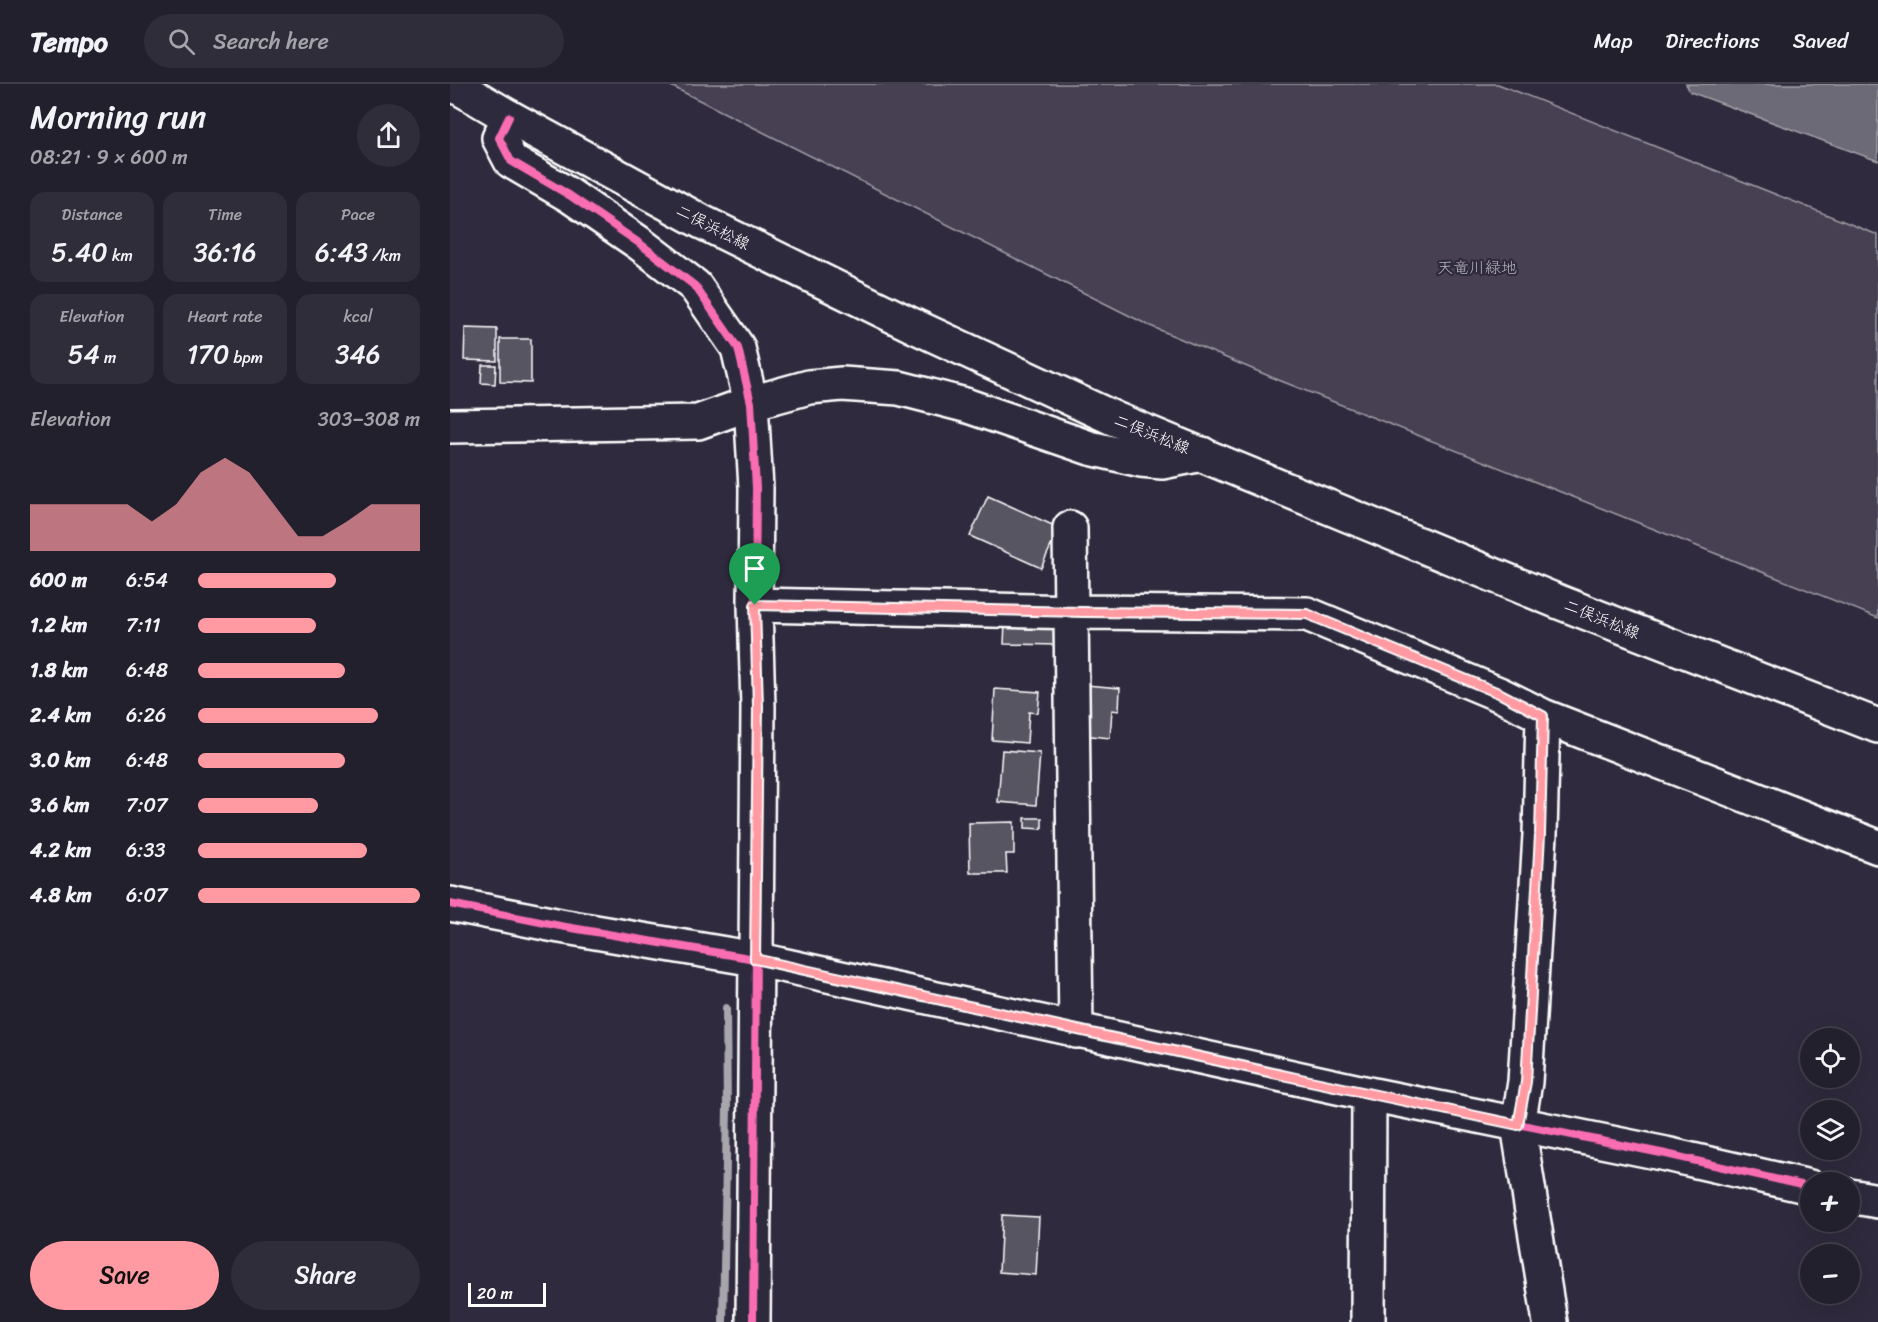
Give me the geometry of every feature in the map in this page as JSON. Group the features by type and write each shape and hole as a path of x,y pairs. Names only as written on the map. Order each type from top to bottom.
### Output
{"street":[{"name":"二俣浜松線","path":"453,84 702,222 912,325 1115,419 1559,602 1878,726"},
{"path":"509,117 499,138 511,161 569,195 639,243 695,286 738,348 751,404 756,488 755,605 758,707 753,1322"},
{"path":"450,426 698,422 809,387 842,384 898,388 965,405 1090,448 1133,459 1162,462 1202,454"},
{"path":"1070,528 1076,1030"},
{"path":"755,605 1071,612 1307,614 1501,694 1543,716 1878,847"},
{"path":"1543,716 1540,835 1526,1082 1518,1125 1550,1322"},
{"path":"450,904 560,926 755,959 1369,1094 1666,1154 1800,1185"},
{"path":"1368,1322 1369,1094"},
{"path":"1860,1198 1878,1201"}],"green space":[{"name":"天竜川緑地","path":"667,84 1498,84 1878,235 1878,618 1276,379 1148,325"}],"shaded area":[{"path":"1686,84 1878,84 1878,161 1690,92"}],"building":[{"path":"465,328 497,329 497,361 464,360"},
{"path":"500,339 531,339 531,383 500,382"},
{"path":"482,365 496,365 495,384 481,383"},
{"path":"988,496 1059,528 1041,568 970,536"},
{"path":"1005,622 1058,624 1058,645 1004,644"},
{"path":"1086,685 1120,688 1119,711 1112,710 1110,738 1082,735"},
{"path":"995,689 1040,692 1038,713 1029,712 1027,743 992,740"},
{"path":"1002,750 1040,753 1036,805 998,802"},
{"path":"1025,818 1042,818 1042,829 1025,828"},
{"path":"1014,822 1014,854 1006,854 1007,873 970,873 969,823"},
{"path":"1002,1215 1039,1217 1036,1275 999,1272"}],"waterway":[{"path":"723,1322 727,1108 726,1008"}],"cycle path":[{"path":"509,117 499,138 511,161 569,195 639,243 695,286 738,348 751,403 756,488 755,605 758,707 753,1322"},
{"path":"450,904 560,926 755,959 1369,1094 1666,1154 1800,1185"}],"route":[{"path":"755,605 1307,614 1501,694 1543,716 1540,835 1526,1082 1518,1125 755,959 758,707 755,605"}]}
